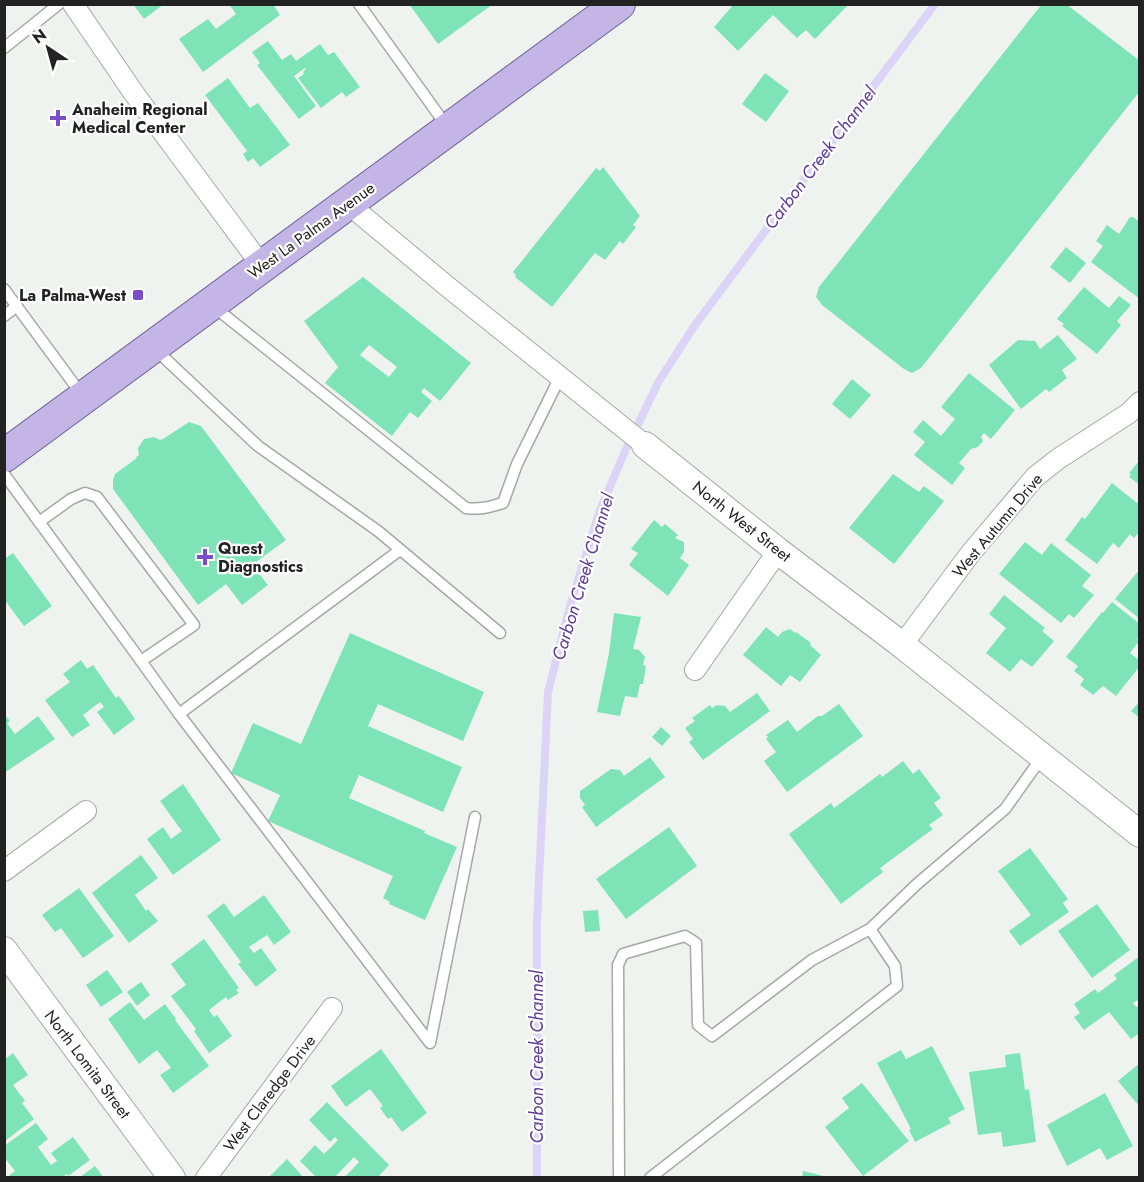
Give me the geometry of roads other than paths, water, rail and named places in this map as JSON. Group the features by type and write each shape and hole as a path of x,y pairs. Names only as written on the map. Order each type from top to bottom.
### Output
{"main road":[{"name":"West La Palma Avenue","path":"4,456 613,6"}],"street":[{"path":"73,4 133,92 262,266"},
{"name":"North West Street","path":"347,203 778,551 902,645 1140,834"},
{"name":"West Autumn Drive","path":"902,645 970,554 1035,477 1058,459 1129,413 1140,402"},
{"path":"695,670 778,551"},
{"path":"4,871 86,811"},
{"name":"North Lomita Street","path":"4,950 172,1178"},
{"name":"West Claredge Drive","path":"206,1178 333,1008"}],"lane":[{"path":"4,48 58,4"},
{"path":"358,4 449,129"},
{"path":"4,289 84,398"},
{"path":"210,304 466,508 483,509 503,503 517,464 560,377"},
{"path":"4,316 17,306"},
{"path":"153,346 258,446 378,531 500,633"},
{"path":"4,474 179,714 430,1043 475,817"},
{"path":"39,522 71,499 85,493 97,497 194,625 141,661"},
{"path":"179,714 400,550"},
{"path":"619,1178 618,965 623,954 685,936 696,943 698,1025 712,1036 812,960 870,929 917,884 1005,809 1042,756"},
{"path":"650,1178 897,986 895,966 870,929"}],"waterway":[{"name":"Carbon Creek Channel","path":"537,1178 537,921 548,692 570,606 600,510 659,381 695,325 935,4"}],"place":[{"name":"Anaheim Regional Medical Center","path":"58,118"},
{"name":"La Palma-West","path":"138,295"},
{"name":"Quest Diagnostics","path":"205,557"}]}
